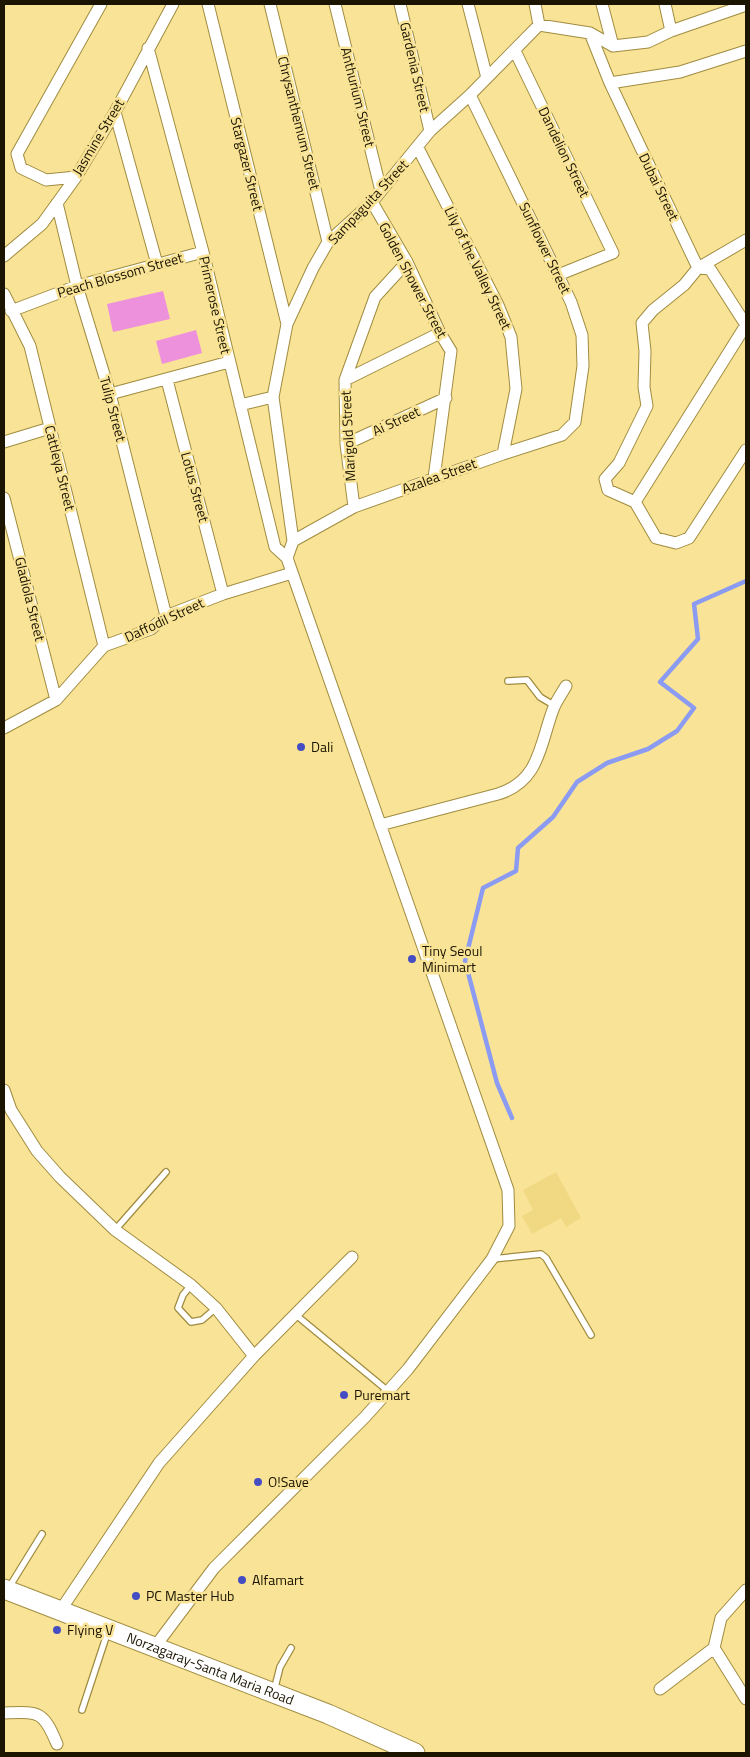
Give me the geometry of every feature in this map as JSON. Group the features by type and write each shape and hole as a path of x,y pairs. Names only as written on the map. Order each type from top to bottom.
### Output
{"main road":[{"name":"Norzagaray-Santa Maria Road","path":"5,1590 273,1693 413,1753"}],"street":[{"path":"76,176 46,180 21,168 17,154 101,4"},
{"name":"Jasmine Street","path":"4,256 42,224 76,176 115,112 173,4"},
{"name":"Stargazer Street","path":"208,4 286,324"},
{"name":"Chrysanthemum Street","path":"270,4 328,242"},
{"name":"Anthurium Street","path":"335,4 381,191"},
{"name":"Gardenia Street","path":"400,4 430,131"},
{"path":"468,4 487,78"},
{"path":"535,4 539,25 590,33 613,46 648,42 728,7 746,5"},
{"path":"602,4 613,46"},
{"path":"665,4 671,31"},
{"name":"Sampaguita Street","path":"287,558 293,541 273,397 286,324 328,242 372,202 430,131 470,96 539,25"},
{"name":"Dubai Street","path":"590,33 610,83 698,268"},
{"name":"Primerose Street","path":"148,48 203,252 275,547 287,558 508,1190 509,1226 492,1259 408,1369 235,1549 214,1568 154,1648"},
{"name":"Dandelion Street","path":"515,51 613,253 558,275"},
{"path":"610,83 680,72 746,51"},
{"name":"Sunflower Street","path":"470,96 558,275 582,335 583,366 579,410"},
{"path":"115,112 157,264"},
{"name":"Lily of the Valley Street","path":"418,148 498,305 511,337 516,389 503,454"},
{"name":"Golden Shower Street","path":"372,202 407,262 440,333 451,351 434,478"},
{"name":"Tulip Street","path":"57,203 77,286 110,394 166,616"},
{"path":"746,240 698,268 684,285 653,310 642,323 647,406 619,463 605,479 608,490 635,502 656,538 676,543 689,538 746,450"},
{"name":"Peach Blossom Street","path":"11,311 77,286 203,252"},
{"name":"Marigold Street","path":"354,507 346,444 345,380 375,297 407,262"},
{"path":"635,502 746,325 710,268 698,268"},
{"name":"Cattleya Street","path":"4,294 30,346 104,646"},
{"path":"345,380 440,333"},
{"path":"110,394 229,362"},
{"name":"Lotus Street","path":"167,380 223,594"},
{"path":"240,405 273,397"},
{"name":"Ai Street","path":"346,444 446,398"},
{"name":"Azalea Street","path":"293,541 354,507 562,435 576,422 579,410"},
{"path":"4,442 50,428"},
{"name":"Gladiola Street","path":"4,498 56,700"},
{"name":"Daffodil Street","path":"4,728 56,700 104,646 151,629 166,616 223,594 292,573"},
{"path":"380,825 510,791 521,783 533,769 555,706 566,686"},
{"path":"4,1090 11,1110 37,1151 60,1177 115,1230 191,1285 216,1308 254,1356"},
{"path":"60,1611 159,1463 254,1356 352,1257"},
{"path":"660,1689 714,1648 721,1618 746,1590"},
{"path":"714,1648 746,1699"},
{"path":"4,1713 39,1715 48,1721 57,1744"}],"lane":[{"path":"508,681 527,680 540,698 555,706"},
{"path":"115,1230 166,1172"},
{"path":"492,1259 541,1254 546,1258 591,1335"},
{"path":"191,1285 183,1295 178,1308 191,1322 202,1320 216,1308"},
{"path":"296,1315 388,1391"},
{"path":"5,1590 42,1534"},
{"path":"82,1710 109,1629"},
{"path":"273,1693 280,1667 291,1648"}],"shaded area":[{"path":"163,291 170,319 113,332 107,304"},
{"path":"196,330 202,353 162,364 156,341"},
{"path":"556,1172 581,1218 566,1227 561,1218 532,1234 522,1216 533,1210 523,1190"}],"waterway":[{"path":"512,1118 497,1083 465,961 483,888 516,871 518,848 553,817 577,782 607,763 648,749 677,731 694,708 660,682 698,639 694,604 746,581"}],"place":[{"name":"Dali","path":"301,747"},
{"name":"Tiny Seoul Minimart","path":"412,959"},
{"name":"Puremart","path":"344,1395"},
{"name":"O!Save","path":"258,1482"},
{"name":"Alfamart","path":"242,1580"},
{"name":"PC Master Hub","path":"136,1596"},
{"name":"Flying V","path":"57,1630"}]}
